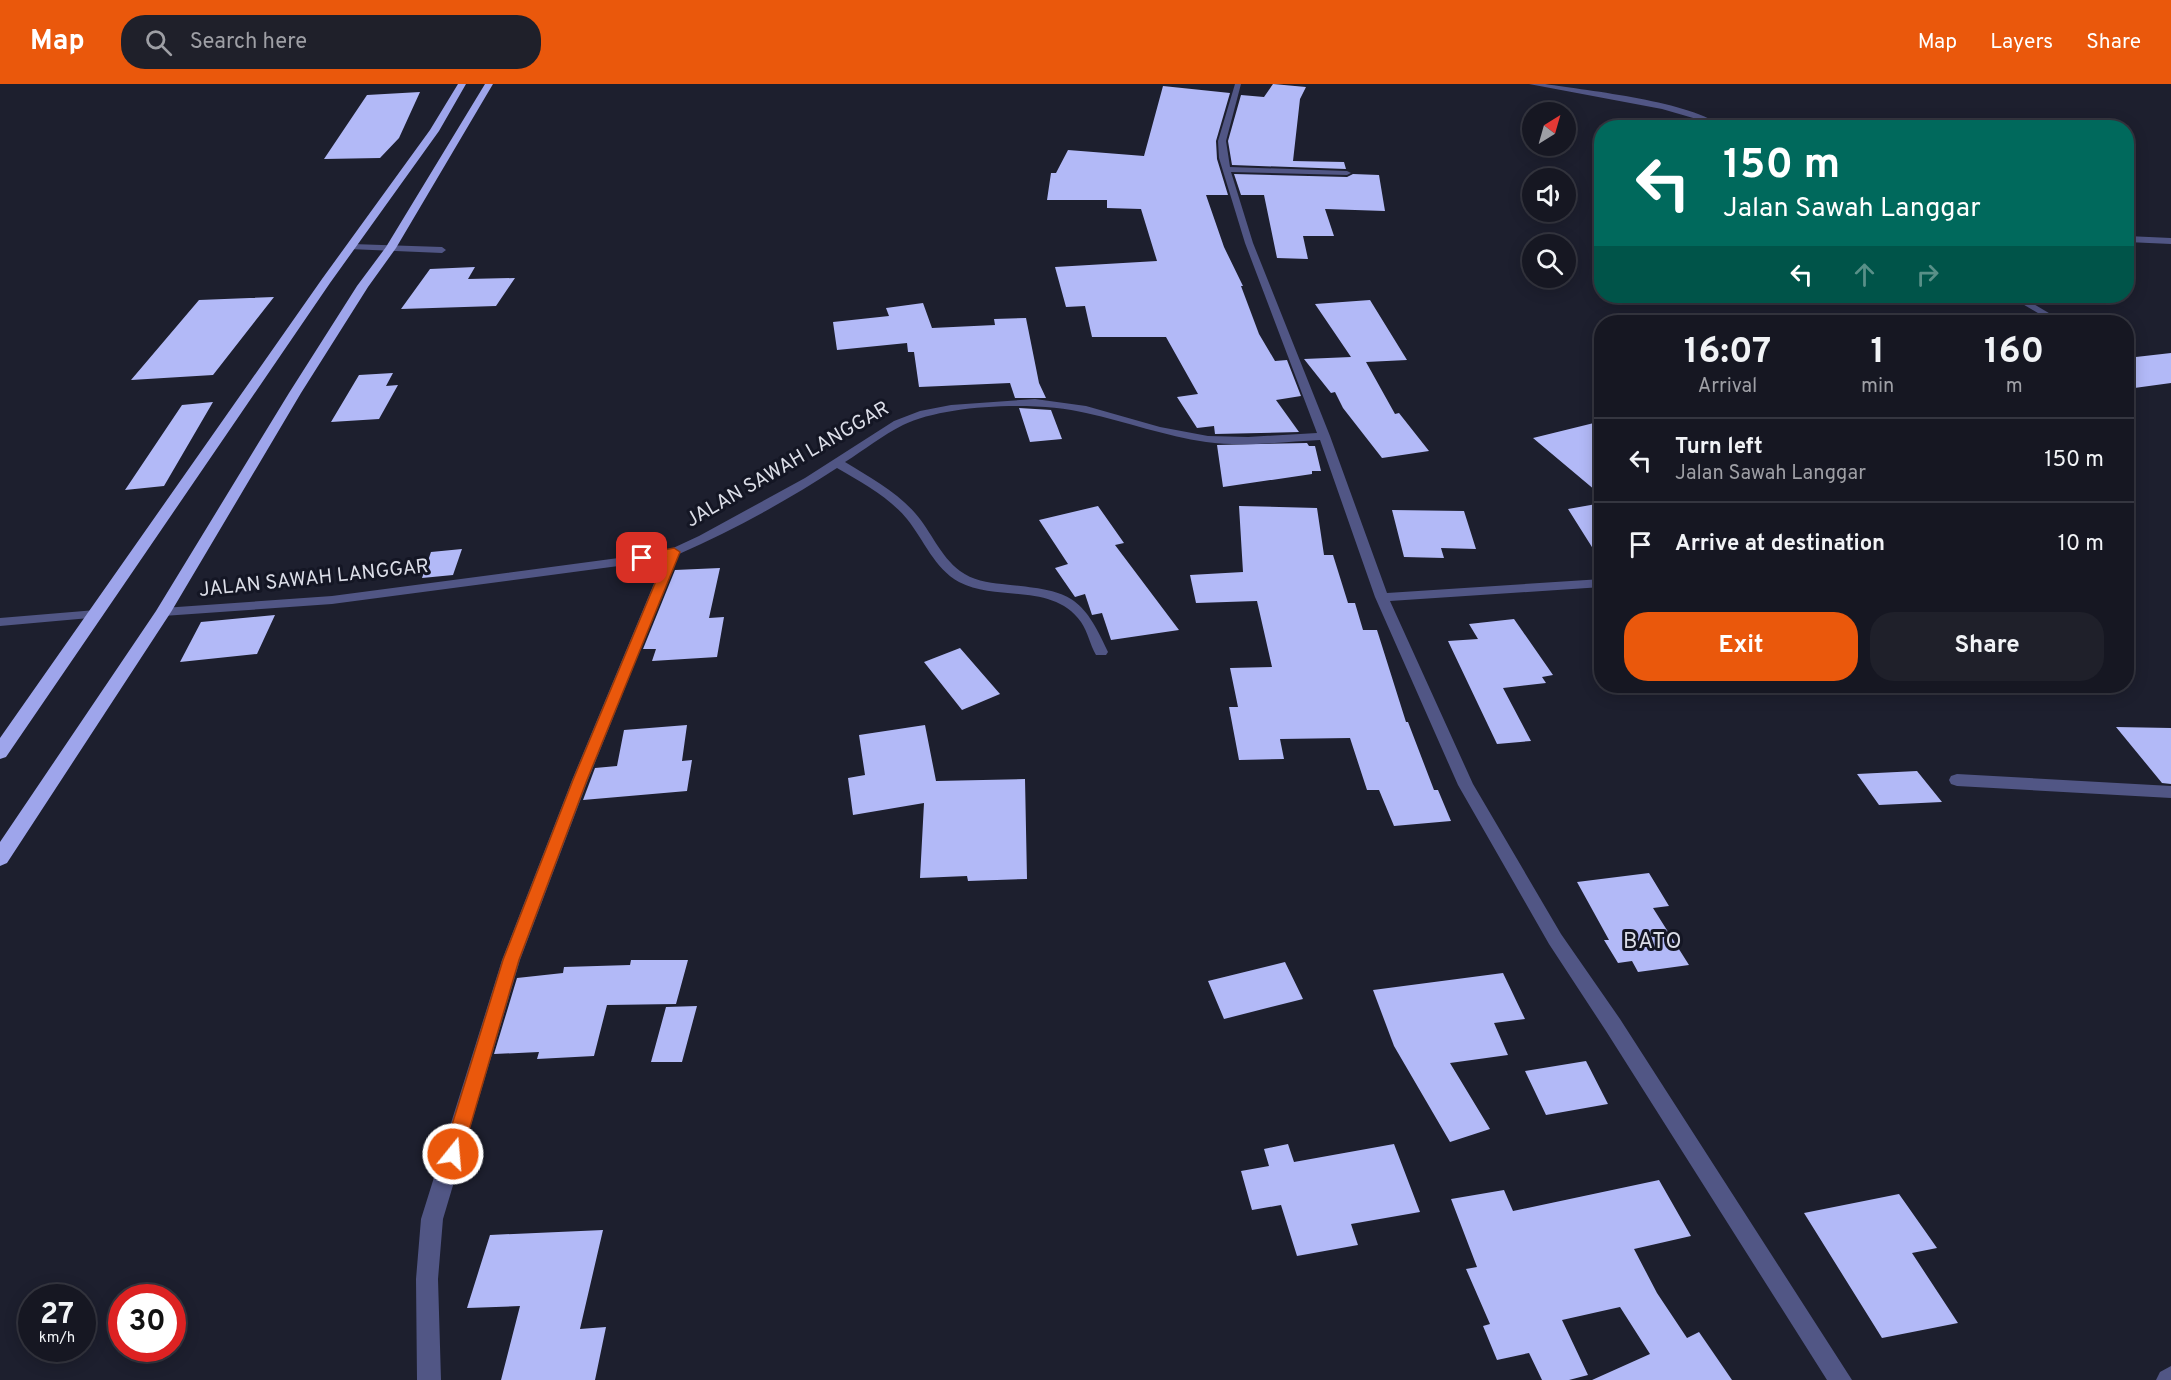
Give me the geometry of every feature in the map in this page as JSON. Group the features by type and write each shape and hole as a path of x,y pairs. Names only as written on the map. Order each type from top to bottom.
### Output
{"highway":[{"path":"0,752 326,280 434,131 462,84"},
{"path":"0,858 163,612 295,393 363,286 391,248 489,84"}],"street":[{"path":"1238,84 1222,141 1226,169 1249,243 1324,436 1382,597 1466,785 1555,939 1613,1025 1840,1380"},
{"path":"1532,84 1679,111 1710,120"},
{"path":"1226,169 1347,173"},
{"path":"2134,239 2171,241"},
{"path":"352,247 442,250"},
{"path":"2026,303 2047,315"},
{"name":"JALAN SAWAH LANGGAR","path":"163,612 332,600 626,561 674,552 771,502 838,463 898,423 924,413 951,408 1035,402 1086,409 1158,430 1208,439 1248,440 1324,436"},
{"path":"838,463 903,508 945,565 965,580 990,587 1047,594 1069,602 1085,618 1101,652"},
{"path":"429,1380 427,1280 432,1219 511,960 580,780 674,552"},
{"path":"1382,597 1594,584"},
{"path":"0,622 96,614"},
{"path":"1957,780 2171,792"}],"building":[{"path":"1273,84 1306,87 1300,99 1293,161 1344,162 1346,169 1232,165 1228,141 1241,95 1264,97"},
{"path":"1163,86 1230,93 1216,141 1217,159 1228,195 1206,195 1224,247 1243,286 1241,286 1259,334 1275,361 1287,360 1301,396 1276,400 1299,432 1215,434 1214,426 1197,428 1177,397 1198,394 1166,337 1092,337 1085,306 1066,307 1055,267 1157,261 1141,209 1107,208 1107,200 1047,200 1051,173 1056,173 1068,150 1144,156"},
{"path":"420,92 399,138 380,158 324,159 367,95"},
{"path":"1234,174 1347,177 1353,174 1379,175 1385,211 1325,209 1334,236 1303,236 1308,259 1277,258 1264,195 1241,195"},
{"path":"475,267 468,279 515,278 496,306 401,309 430,269"},
{"path":"274,297 213,375 131,380 199,300"},
{"path":"1370,300 1407,360 1366,362 1395,414 1399,413 1429,451 1382,458 1343,408 1335,392 1331,393 1304,359 1351,357 1315,304"},
{"path":"923,303 932,328 995,325 994,319 1026,318 1039,383 1046,398 1015,398 1010,383 919,387 914,352 908,352 907,343 837,350 833,322 889,316 886,308"},
{"path":"2171,353 2171,383 2134,388 2134,357"},
{"path":"393,373 386,386 398,385 379,419 331,422 359,375"},
{"path":"213,402 164,486 125,490 182,405"},
{"path":"1019,408 1051,410 1062,439 1030,442"},
{"path":"1594,423 1594,489 1533,438"},
{"path":"1307,443 1309,446 1315,446 1321,471 1223,487 1217,445"},
{"path":"1594,504 1594,550 1568,509"},
{"path":"1098,506 1124,543 1115,545 1179,630 1111,640 1102,613 1092,615 1085,594 1075,597 1055,568 1068,564 1039,520"},
{"path":"1239,506 1317,508 1324,555 1333,555 1348,603 1355,603 1363,630 1377,630 1406,722 1408,722 1434,790 1438,790 1451,821 1394,826 1379,790 1367,790 1350,738 1280,739 1284,759 1239,760 1229,707 1238,707 1230,668 1272,667 1257,601 1196,603 1190,575 1243,572"},
{"path":"1392,510 1464,511 1476,549 1441,548 1444,558 1404,557"},
{"path":"462,549 453,575 422,578 431,552"},
{"path":"720,568 709,618 724,617 717,657 652,661 656,649 643,649 675,570"},
{"path":"275,615 257,654 180,662 201,622"},
{"path":"1514,619 1553,675 1542,677 1546,683 1503,688 1531,741 1497,744 1448,641 1478,639 1469,624"},
{"path":"960,648 1000,694 962,710 924,662"},
{"path":"687,725 682,761 692,760 687,791 583,800 595,768 617,766 624,730"},
{"path":"925,725 936,781 1025,779 1027,879 968,881 967,876 920,878 924,803 853,815 848,778 865,775 859,735"},
{"path":"2116,727 2171,728 2171,784 2162,783"},
{"path":"1917,771 1942,802 1879,805 1857,774"},
{"path":"1649,873 1669,906 1653,908 1689,965 1638,972 1632,961 1618,963 1604,940 1609,940 1577,882"},
{"path":"631,960 688,960 676,1004 607,1005 594,1056 537,1059 539,1052 494,1054 517,978 563,973 564,967 630,965"},
{"path":"1285,962 1303,999 1224,1019 1208,981"},
{"path":"1503,973 1525,1019 1494,1023 1508,1055 1450,1063 1490,1129 1450,1142 1394,1046 1373,990"},
{"path":"697,1006 682,1062 651,1062 666,1007"},
{"path":"1586,1061 1608,1104 1546,1115 1525,1071"},
{"path":"1288,1144 1294,1162 1394,1144 1420,1212 1351,1224 1358,1245 1297,1256 1281,1205 1252,1210 1241,1171 1269,1166 1264,1149"},
{"path":"1659,1180 1691,1236 1634,1249 1657,1293 1687,1338 1699,1332 1732,1380 1592,1380 1650,1354 1620,1307 1562,1320 1588,1375 1569,1380 1542,1380 1529,1353 1497,1360 1483,1326 1490,1324 1466,1269 1477,1267 1451,1199 1504,1190 1513,1211"},
{"path":"1899,1194 1937,1248 1912,1253 1958,1323 1882,1338 1804,1213"},
{"path":"603,1230 580,1329 606,1327 595,1380 501,1380 520,1306 467,1308 490,1235"}],"district":[{"name":"BATO","path":"1653,942"}],"route":[{"path":"453,1154 511,960 580,780 674,552 642,558"}]}
